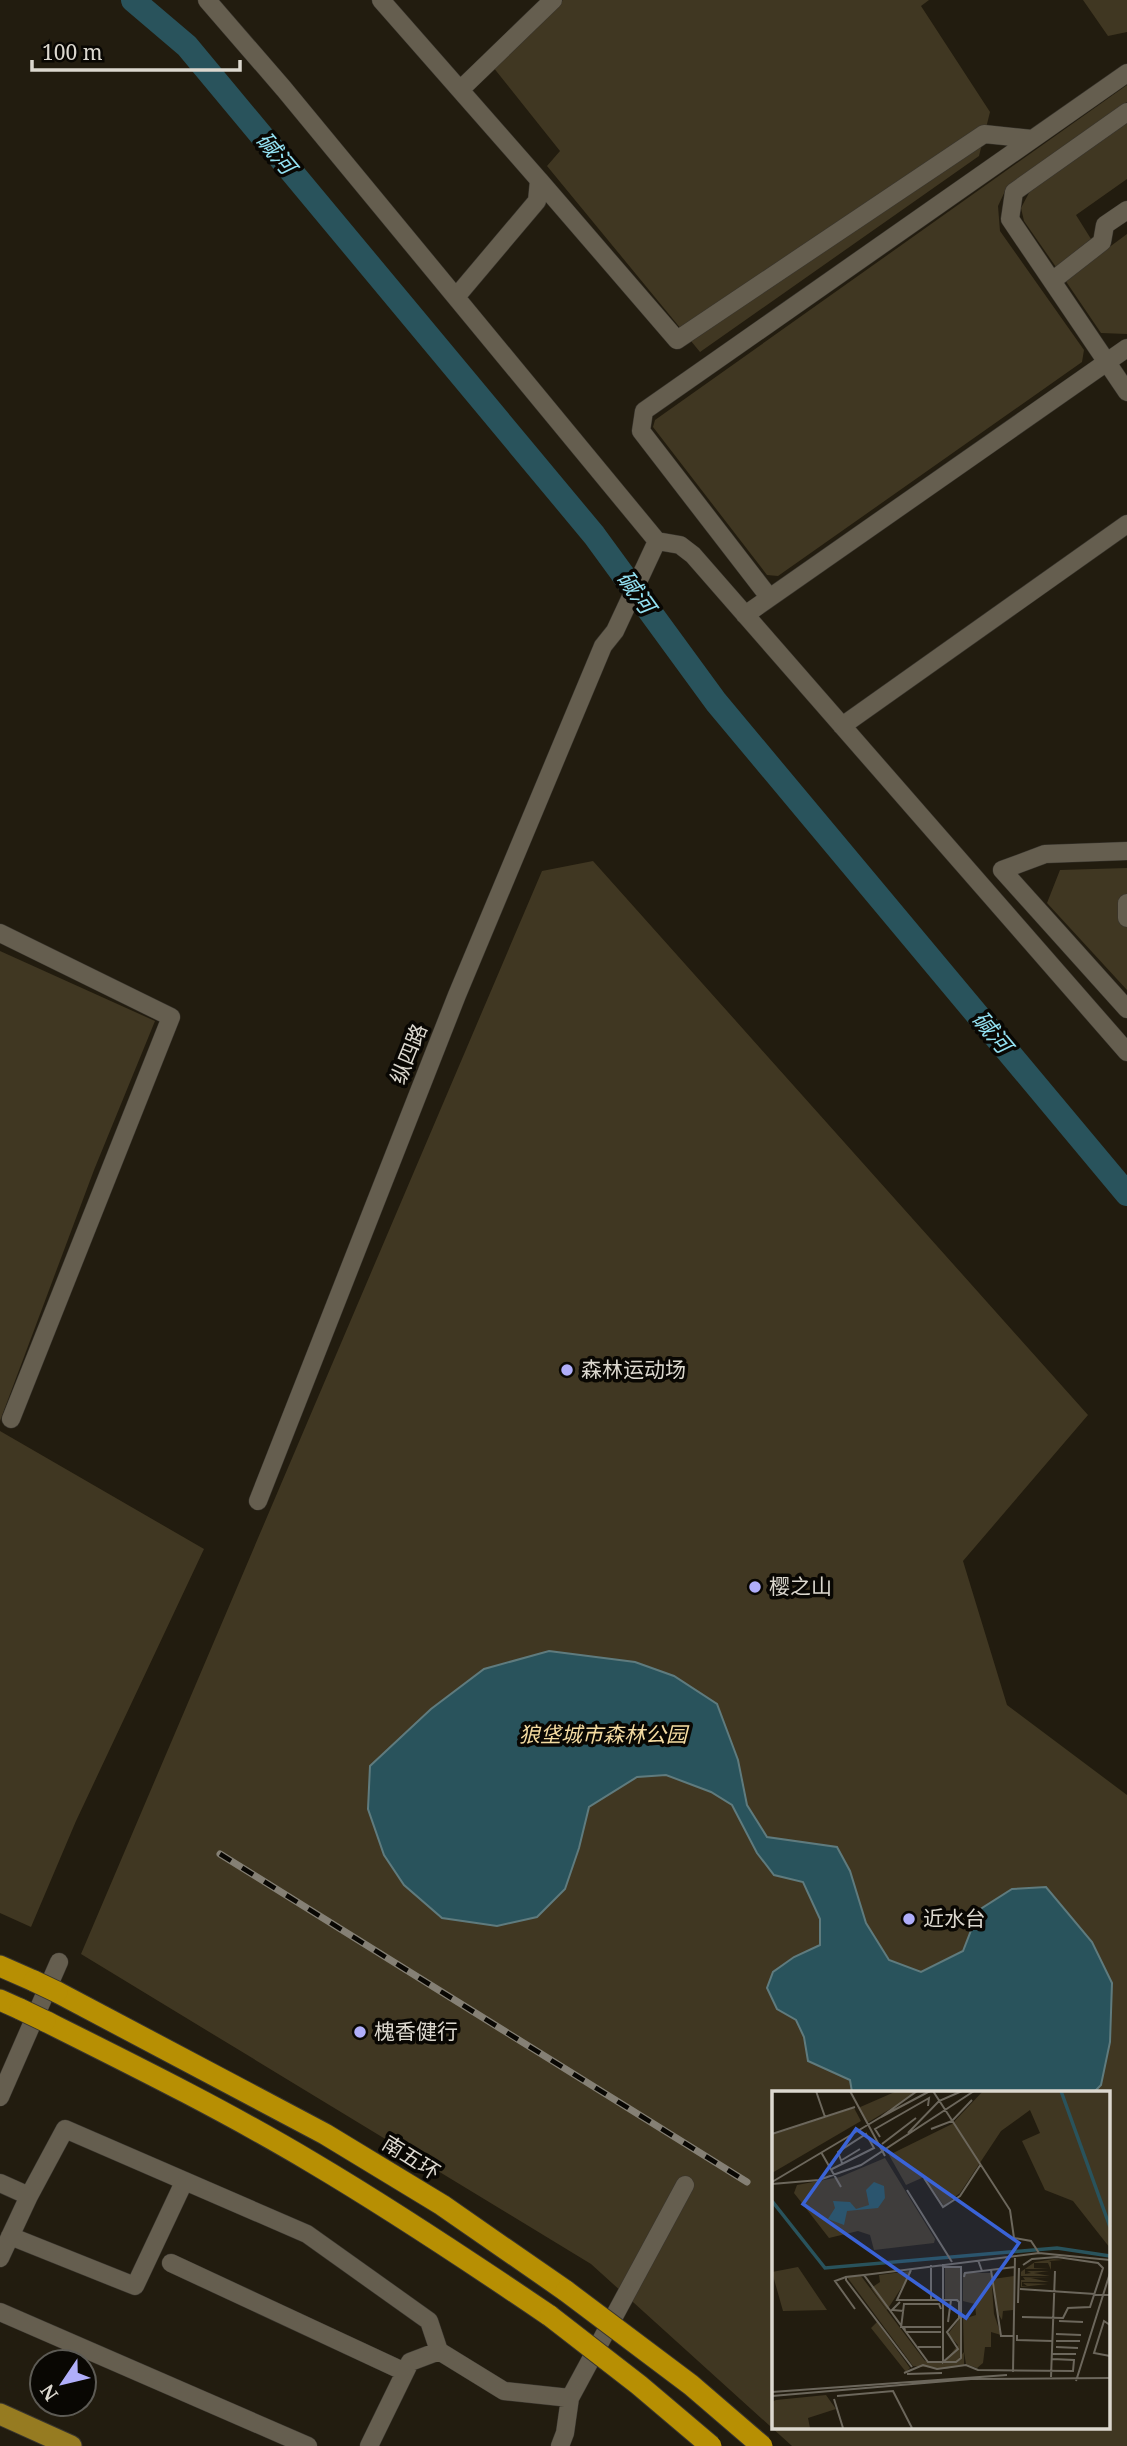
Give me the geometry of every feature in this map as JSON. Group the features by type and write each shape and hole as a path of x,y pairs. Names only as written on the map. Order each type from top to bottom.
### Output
{"highway":[{"name":"南五环","path":"0,1966 57,1992 325,2133 442,2205 566,2291 691,2385 762,2446"},
{"path":"0,2000 180,2089 311,2161 419,2227 550,2316 639,2385 711,2446"}],"main road":[{"path":"0,2414 71,2446"}],"street":[{"path":"207,0 284,89 657,541 680,545 693,555 1127,1052"},
{"path":"381,0 677,340 984,134 1032,139"},
{"path":"460,90 553,0"},
{"path":"769,597 641,431 644,411 1127,73"},
{"path":"1127,112 1014,192 1010,219 1127,392"},
{"path":"456,297 537,201 539,180"},
{"path":"1052,281 1102,242 1105,225 1127,210"},
{"path":"745,615 1127,348"},
{"path":"842,726 1127,524"},
{"name":"纵四路","path":"258,1501 457,995 603,646 615,631 657,541"},
{"path":"1124,1001 1002,870 1045,853 1127,851"},
{"path":"1127,903 1127,918"},
{"path":"0,933 171,1017 11,1419"},
{"path":"0,2097 59,1962"},
{"path":"0,2258 65,2129 307,2234 429,2321 439,2351 504,2391 570,2398"},
{"path":"10,2236 135,2286 184,2182"},
{"path":"0,2183 29,2196"},
{"path":"560,2446 565,2433 570,2398 685,2185"},
{"path":"171,2263 405,2372"},
{"path":"0,2312 308,2446"},
{"path":"369,2446 410,2362 439,2351"}],"green space":[{"path":"563,0 929,0 921,6 990,112 979,156 700,352 547,166 560,151 493,67"},
{"path":"1083,0 1127,0 1127,32 1108,36"},
{"path":"1127,85 1127,102 1006,189 998,206 1000,231 1084,350 1082,362 778,576 767,575 653,427 655,420"},
{"path":"1127,123 1127,179 1076,215 1091,239 1056,267 1024,221 1021,208 1030,191"},
{"path":"1127,234 1127,334 1101,333 1065,280"},
{"name":"狼垡城市森林公园","path":"593,861 1088,1415 963,1561 1007,1705 1127,1795 1127,2446 792,2446 772,2428 1110,2428 1110,2091 772,2091 772,2428 591,2264 81,1954 542,871"},
{"path":"1127,868 1127,990 1047,903 1060,870"},
{"path":"0,951 155,1021 94,1170 0,1421"},
{"path":"0,1431 204,1549 76,1821 31,1927 0,1913"}],"water":[{"path":"549,1651 635,1662 674,1676 717,1704 738,1760 747,1805 767,1837 837,1847 850,1871 866,1923 889,1960 921,1972 963,1951 979,1910 1012,1889 1046,1887 1092,1942 1112,1983 1110,2042 1101,2085 1095,2091 852,2091 850,2080 808,2061 804,2037 796,2020 777,2009 767,1988 773,1972 794,1957 820,1945 820,1919 803,1882 774,1875 757,1853 732,1805 711,1792 666,1775 637,1777 589,1807 565,1889 537,1917 497,1926 442,1918 404,1885 384,1855 368,1809 370,1766 431,1709 484,1669"}],"waterway":[{"name":"碱河","path":"133,0 187,46 594,535 716,702 1127,1194"}],"railway":[{"path":"220,1854 747,2182"}],"place":[{"name":"森林运动场","path":"567,1370"},
{"name":"樱之山","path":"755,1587"},
{"name":"近水台","path":"909,1919"},
{"name":"槐香健行","path":"360,2032"}]}
